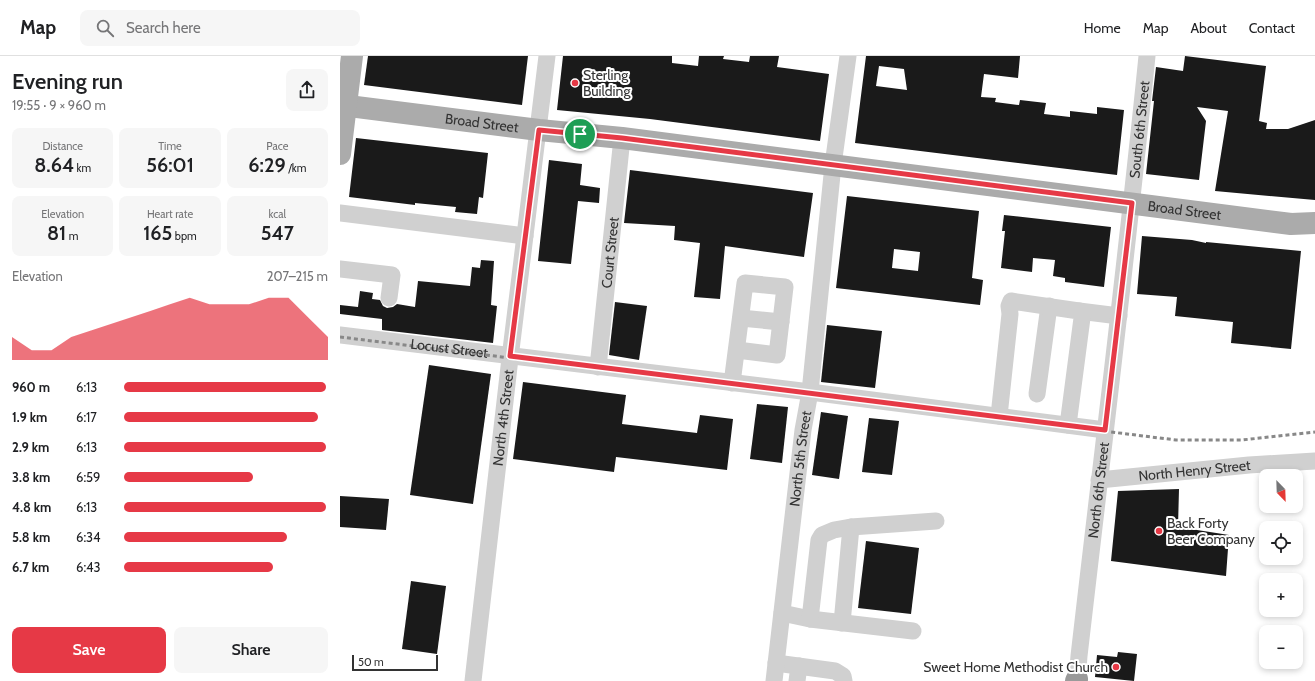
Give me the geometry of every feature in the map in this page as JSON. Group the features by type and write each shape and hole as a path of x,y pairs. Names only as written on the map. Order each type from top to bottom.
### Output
{"main road":[{"path":"340,154 343,106 352,56"},
{"name":"Broad Street","path":"343,106 539,130 622,138 1291,224 1315,223"}],"street":[{"name":"North 4th Street","path":"473,681 510,356 547,56"},
{"name":"North 5th Street","path":"774,681 803,430 810,392 833,165 848,56"},
{"name":"South 6th Street","path":"1132,203 1147,56"},
{"name":"Court Street","path":"598,367 622,138"},
{"name":"North 6th Street","path":"1077,680 1132,203"},
{"path":"340,213 526,236"},
{"path":"340,269 392,275 389,298"},
{"path":"732,383 745,283 785,287 777,355 737,350"},
{"path":"999,416 1010,314 1009,306 1011,301 1119,316"},
{"path":"1037,394 1049,306"},
{"path":"1068,425 1082,318 1079,311"},
{"path":"741,318 781,322"},
{"name":"Locust Street","path":"340,336 810,392 1105,430"},
{"name":"North Henry Street","path":"1099,480 1249,465 1315,461"},
{"path":"810,619 819,540 822,535 834,530 851,527 936,521"},
{"path":"842,623 851,527"},
{"path":"782,613 810,619 913,631"},
{"path":"776,663 798,673 835,672 843,676 844,681"}],"building":[{"path":"368,56 528,56 522,105 364,85"},
{"path":"563,56 672,56 672,63 698,66 699,56 724,56 723,59 749,62 750,56 779,56 777,67 829,74 820,141 650,119 557,110"},
{"path":"866,56 1020,56 1018,78 984,74 981,97 996,98 995,102 1019,105 1020,100 1046,103 1044,114 1070,117 1070,111 1097,114 1097,107 1124,110 1117,175 855,143","holes":["879,66 904,69 907,90 876,86"]},
{"path":"1185,56 1266,66 1259,121 1267,123 1266,129 1288,129 1315,120 1315,200 1215,191 1228,111 1197,107 1206,121 1199,180 1146,174 1156,67 1183,71"},
{"path":"356,138 488,153 483,198 479,197 477,214 455,212 456,207 415,203 415,205 349,197"},
{"path":"549,160 582,164 580,185 600,188 599,203 578,201 571,264 538,261"},
{"path":"630,170 813,193 804,257 725,246 720,299 694,297 700,243 674,240 675,226 624,223"},
{"path":"847,196 979,211 972,278 983,280 980,305 836,288","holes":["894,249 920,252 918,271 892,268"]},
{"path":"1004,215 1111,227 1104,287 1065,282 1065,278 1053,276 1055,260 1033,258 1032,272 1001,268 1005,231 1002,231"},
{"path":"1142,236 1301,251 1291,349 1231,343 1233,322 1175,316 1177,297 1137,294"},
{"path":"481,260 494,261 491,305 497,306 493,343 382,330 382,319 340,314 340,305 358,307 360,291 373,293 372,299 380,300 383,306 387,308 393,307 397,304 415,307 418,281 470,286 472,267 480,268"},
{"path":"615,302 647,306 639,360 609,355"},
{"path":"827,325 882,331 875,388 821,382"},
{"path":"429,365 491,374 473,504 410,495"},
{"path":"523,382 626,395 622,424 697,433 700,415 733,419 727,470 616,457 614,472 513,459"},
{"path":"757,404 788,407 782,463 750,459"},
{"path":"821,412 848,416 839,479 812,475"},
{"path":"869,418 899,421 892,475 862,472"},
{"name":"Back Forty Beer Company","path":"1179,489 1178,527 1229,535 1226,576 1111,561 1118,491"},
{"path":"340,496 389,499 386,530 340,527"},
{"path":"866,541 919,548 911,614 858,608"},
{"path":"411,581 446,586 437,654 402,649"},
{"name":"Sweet Home Methodist Church","path":"1118,652 1137,654 1134,681 1095,677 1097,655 1117,657"}],"railway":[{"path":"340,337 1176,440 1242,440 1315,432"}],"place":[{"name":"Sterling Building","path":"575,83"},
{"name":"Back Forty Beer Company","path":"1159,531"},
{"name":"Sweet Home Methodist Church","path":"1116,667"}],"route":[{"path":"539,130 580,134 622,138 1132,203 1105,430 810,392 510,356 539,130"}]}
